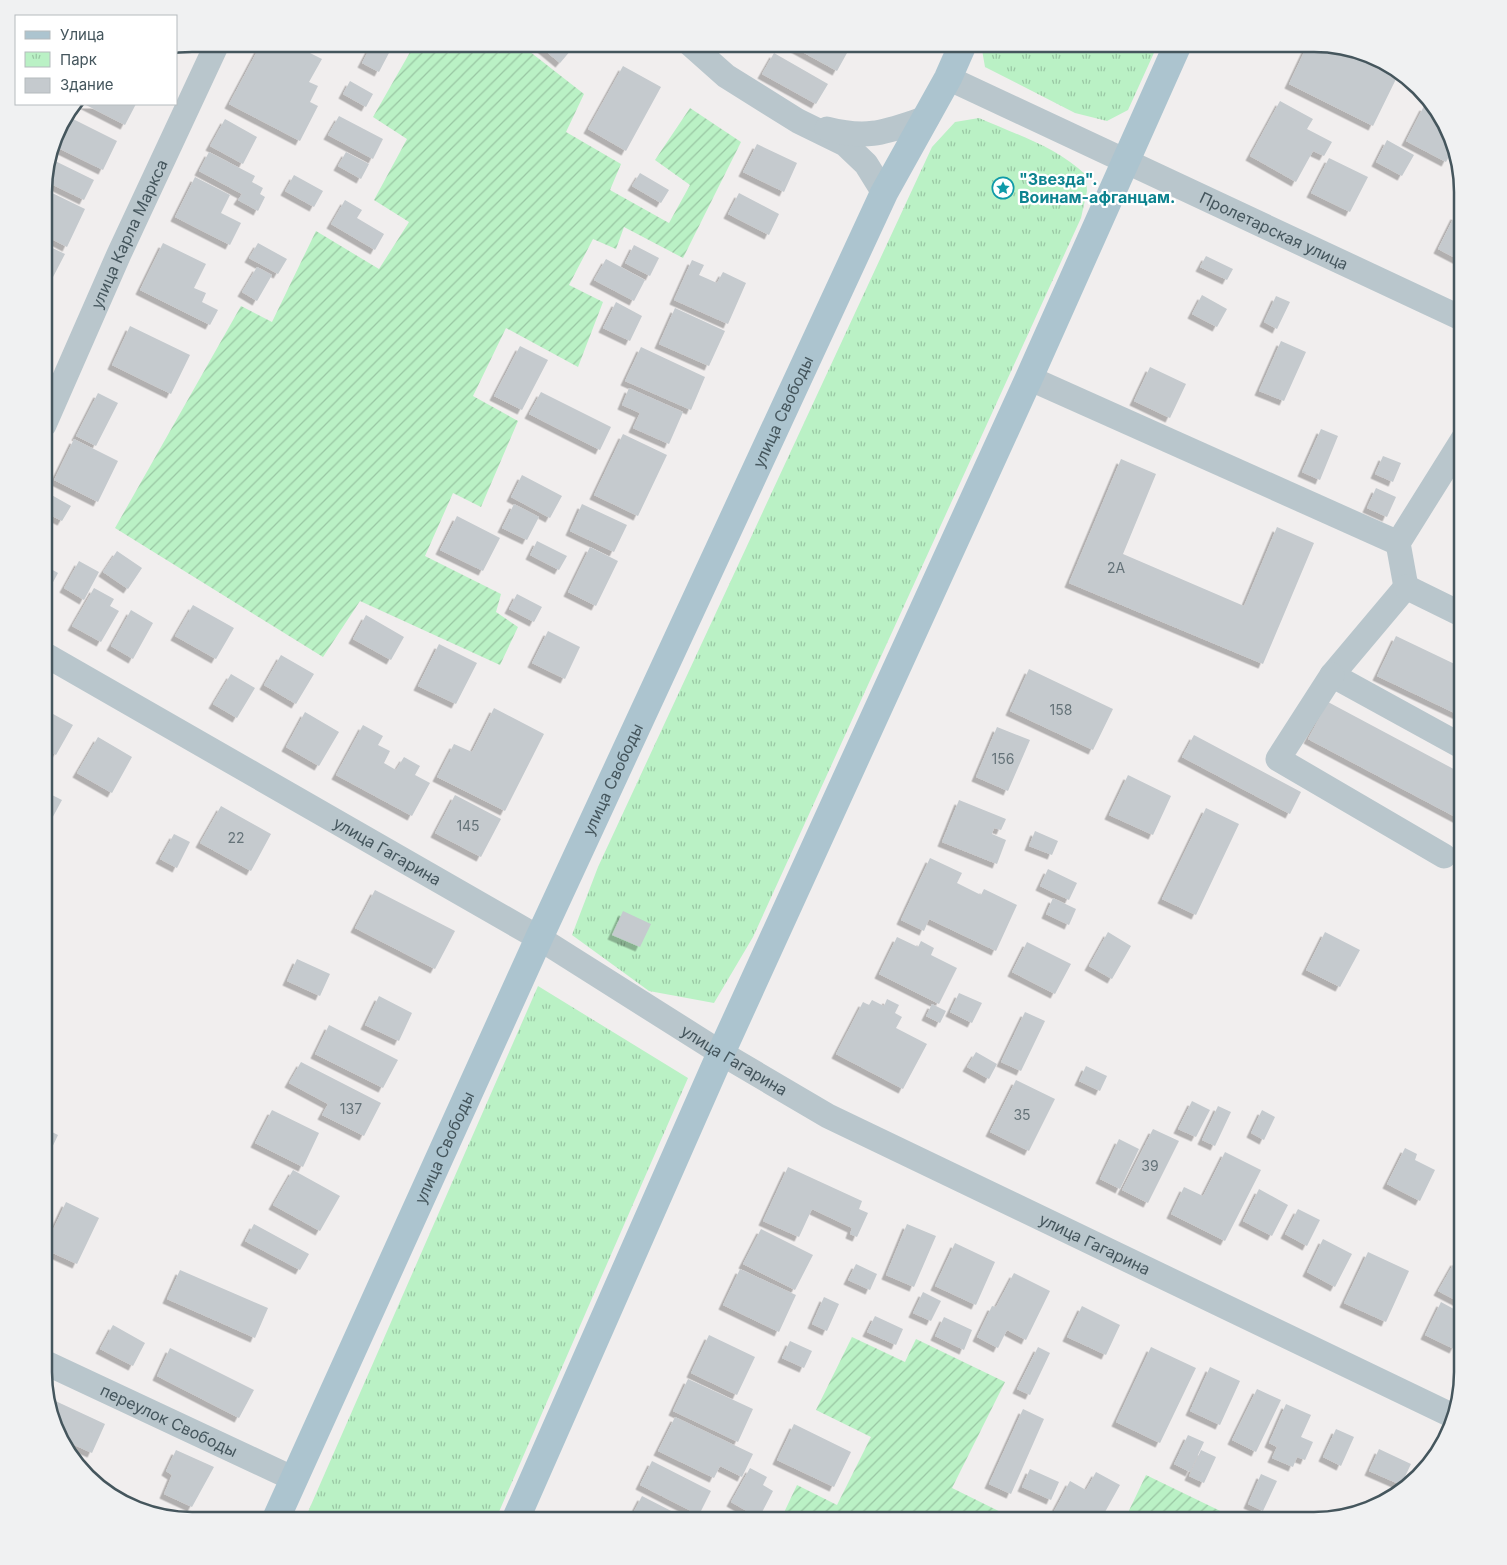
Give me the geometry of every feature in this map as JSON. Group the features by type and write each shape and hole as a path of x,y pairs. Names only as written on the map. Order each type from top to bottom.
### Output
{"main road":[{"name":"улица Свободы","path":"279,1512 539,938 884,193 927,118 960,53"},
{"path":"519,1512 721,1053 1029,378 1174,53"}],"street":[{"name":"улица Карла Маркса","path":"53,406 119,254 213,52"},
{"path":"700,52 726,76 798,121 846,144 866,164 884,193"},
{"name":"Пролетарская улица","path":"948,78 1454,314"},
{"path":"798,121 852,136 881,133 927,118"},
{"path":"1029,378 1398,544"},
{"path":"1406,587 1398,544 1454,454"},
{"path":"1406,587 1454,611"},
{"path":"1406,587 1332,675 1278,759 1444,856"},
{"name":"улица Гагарина","path":"53,659 539,938 721,1053 828,1116 1448,1414"},
{"path":"1332,675 1454,742"},
{"name":"переулок Свободы","path":"52,1366 294,1479"}],"green space":[{"path":"410,52 531,52 584,94 566,132 621,164 610,190 669,223 690,185 655,160 690,108 741,142 683,258 624,227 616,249 593,239 569,285 603,302 578,367 506,328 473,396 518,421 481,507 453,493 425,556 501,594 496,612 518,627 500,665 360,601 323,657 115,528 241,306 272,322 316,231 379,269 409,222 374,200 407,139 373,117"},
{"path":"983,53 1154,53 1128,110 1107,121 1075,113 985,67"},
{"path":"979,118 1049,149 1062,156 1086,175 1087,191 1081,218 753,937 714,1003 649,991 572,935 598,867 932,147 955,122"},
{"path":"538,986 688,1078 499,1512 308,1512"},
{"path":"852,1337 905,1362 916,1339 1005,1382 952,1488 1001,1512 784,1512 797,1485 837,1505 871,1437 816,1410"},
{"path":"1146,1475 1222,1512 1128,1512"}],"building":[{"path":"257,52 308,52 322,59 309,82 318,86 310,102 318,106 300,141 229,104"},
{"path":"368,52 389,52 379,72 362,63"},
{"path":"547,52 569,52 560,63"},
{"path":"774,53 828,84 816,104 762,74"},
{"path":"803,53 847,53 837,71"},
{"path":"1304,53 1323,53 1351,57 1368,63 1396,79 1373,126 1289,84"},
{"path":"623,66 661,87 626,151 588,129"},
{"path":"350,81 373,94 366,107 343,94"},
{"path":"1280,101 1313,119 1307,129 1332,142 1324,156 1313,151 1296,182 1250,156"},
{"path":"86,105 135,105 125,125"},
{"path":"1424,106 1436,123 1450,155 1446,162 1406,141"},
{"path":"339,116 383,139 373,159 328,135"},
{"path":"74,119 117,141 103,170 60,149"},
{"path":"225,119 257,137 243,164 210,146"},
{"path":"1387,140 1414,155 1402,176 1376,162"},
{"path":"757,144 797,163 784,192 743,172"},
{"path":"209,152 255,176 252,182 263,188 260,194 265,197 258,211 238,200 242,194 199,171"},
{"path":"346,152 369,164 361,179 338,166"},
{"path":"1329,158 1368,177 1350,212 1311,193"},
{"path":"56,161 94,180 84,200 53,185"},
{"path":"640,173 669,190 661,203 632,186"},
{"path":"294,175 323,191 314,207 285,191"},
{"path":"195,177 230,195 221,213 241,223 230,245 175,217"},
{"path":"53,193 85,209 67,247 53,240"},
{"path":"739,193 779,214 769,235 728,214"},
{"path":"345,200 362,210 357,218 384,234 375,250 331,224"},
{"path":"1454,217 1454,257 1438,249"},
{"path":"163,243 206,264 194,288 206,293 202,302 218,310 210,325 140,290"},
{"path":"258,243 287,259 278,274 249,258"},
{"path":"634,245 659,258 650,276 625,263"},
{"path":"53,248 65,254 53,277"},
{"path":"1206,256 1233,269 1227,280 1200,267"},
{"path":"606,259 645,280 634,301 594,280"},
{"path":"692,260 704,265 699,275 717,283 723,272 746,283 728,324 674,300"},
{"path":"257,267 272,275 257,301 242,292"},
{"path":"1202,295 1227,309 1217,327 1192,314"},
{"path":"1276,296 1290,302 1277,329 1264,322"},
{"path":"616,302 642,316 630,341 603,328"},
{"path":"675,308 725,331 709,366 659,344"},
{"path":"130,326 190,355 171,394 112,365"},
{"path":"1281,341 1306,352 1284,401 1259,391"},
{"path":"520,346 548,360 522,410 494,396"},
{"path":"641,347 705,377 691,410 625,381"},
{"path":"1150,367 1186,384 1170,418 1134,401"},
{"path":"629,388 683,412 669,444 633,428 640,413 622,405"},
{"path":"541,392 611,427 600,450 529,414"},
{"path":"98,393 118,403 96,446 76,436"},
{"path":"1321,429 1338,436 1320,480 1302,472"},
{"path":"623,434 667,455 638,516 594,495"},
{"path":"74,439 118,461 98,502 54,480"},
{"path":"1383,456 1401,463 1393,482 1375,474"},
{"path":"1121,459 1156,474 1123,554 1244,606 1277,527 1314,543 1263,664 1069,583"},
{"path":"522,475 562,496 550,518 511,497"},
{"path":"1376,488 1396,497 1387,517 1367,508"},
{"path":"53,496 71,506 62,521 53,516"},
{"path":"514,504 539,517 527,540 502,528"},
{"path":"582,504 627,525 614,552 570,531"},
{"path":"457,516 500,538 483,571 440,550"},
{"path":"537,541 567,556 559,570 530,555"},
{"path":"590,547 618,561 596,606 568,592"},
{"path":"117,551 142,568 128,589 103,572"},
{"path":"79,561 99,572 84,600 64,588"},
{"path":"53,570 58,573 53,583"},
{"path":"94,588 114,599 110,606 119,611 101,642 72,626"},
{"path":"517,594 542,607 534,622 509,609"},
{"path":"193,605 234,628 216,659 175,636"},
{"path":"131,610 153,623 133,659 111,646"},
{"path":"366,615 404,637 391,660 353,639"},
{"path":"548,631 580,647 565,679 532,663"},
{"path":"1396,636 1454,664 1454,713 1377,676"},
{"path":"439,644 477,663 456,704 418,686"},
{"path":"281,655 314,674 296,704 264,685"},
{"path":"1029,669 1113,709 1093,750 1010,711"},
{"path":"231,674 255,688 237,718 213,704"},
{"path":"1328,702 1454,769 1454,816 1308,739"},
{"path":"494,708 544,734 505,811 437,777 454,744 472,752"},
{"path":"305,712 339,732 319,766 286,747"},
{"path":"53,714 73,725 56,755 53,753"},
{"path":"363,725 383,736 378,745 390,751 384,763 396,770 404,757 420,766 415,775 430,783 412,816 336,775"},
{"path":"997,727 1030,740 1008,791 976,777"},
{"path":"1194,735 1301,792 1290,814 1182,757"},
{"path":"98,737 132,757 112,793 77,773"},
{"path":"1128,775 1171,796 1153,835 1109,815"},
{"path":"52,795 62,800 52,818"},
{"path":"455,795 501,819 481,857 435,833"},
{"path":"959,800 1006,819 1001,830 994,828 992,834 1006,840 997,864 942,842"},
{"path":"221,806 271,834 251,871 200,843"},
{"path":"1206,808 1239,824 1196,915 1162,899"},
{"path":"1035,831 1058,841 1052,855 1029,846"},
{"path":"174,834 190,842 177,868 160,859"},
{"path":"930,858 962,873 957,883 981,895 984,889 1017,905 996,951 929,919 924,931 901,920"},
{"path":"1048,869 1077,883 1069,900 1040,886"},
{"path":"375,890 455,931 435,969 355,928"},
{"path":"1053,898 1076,909 1069,925 1046,914"},
{"path":"623,911 651,924 640,947 612,935"},
{"path":"1108,932 1131,946 1112,979 1089,966"},
{"path":"1325,932 1360,950 1340,987 1306,970"},
{"path":"897,937 918,947 921,941 934,948 931,955 957,968 939,1004 879,974"},
{"path":"1027,942 1071,964 1055,994 1012,972"},
{"path":"297,959 330,974 320,996 287,981"},
{"path":"959,993 982,1003 972,1023 950,1012"},
{"path":"379,996 412,1013 399,1041 365,1025"},
{"path":"887,999 899,1005 895,1013 902,1017 896,1028 927,1044 903,1089 836,1054 863,1002 869,1005 872,1000 884,1006"},
{"path":"932,1004 946,1011 940,1023 926,1016"},
{"path":"1025,1012 1045,1021 1021,1071 1001,1062"},
{"path":"329,1025 398,1060 383,1088 315,1054"},
{"path":"976,1052 997,1064 989,1079 967,1067"},
{"path":"301,1062 381,1103 364,1136 322,1115 328,1104 289,1083"},
{"path":"1086,1066 1107,1076 1100,1091 1079,1081"},
{"path":"1016,1080 1055,1099 1029,1151 990,1132"},
{"path":"1192,1101 1210,1110 1196,1137 1178,1129"},
{"path":"1218,1106 1231,1112 1215,1146 1202,1140"},
{"path":"272,1110 319,1133 303,1167 255,1143"},
{"path":"1262,1110 1275,1117 1264,1140 1251,1133"},
{"path":"1153,1129 1179,1141 1148,1203 1122,1190"},
{"path":"52,1132 58,1135 52,1147"},
{"path":"1119,1139 1139,1149 1120,1189 1100,1179"},
{"path":"1405,1148 1417,1154 1415,1160 1435,1170 1420,1201 1387,1184"},
{"path":"1225,1152 1261,1170 1225,1241 1171,1214 1184,1187 1203,1196"},
{"path":"788,1167 862,1201 859,1209 868,1213 857,1237 850,1234 852,1228 812,1209 799,1237 763,1221"},
{"path":"293,1170 340,1196 320,1231 273,1205"},
{"path":"1259,1189 1288,1205 1272,1236 1243,1221"},
{"path":"66,1202 99,1218 77,1264 52,1253 52,1232"},
{"path":"1298,1209 1320,1220 1307,1246 1285,1234"},
{"path":"254,1224 309,1254 300,1270 245,1241"},
{"path":"907,1224 936,1236 914,1287 886,1275"},
{"path":"761,1229 813,1255 795,1290 743,1264"},
{"path":"1323,1239 1352,1254 1335,1287 1307,1272"},
{"path":"955,1243 995,1262 976,1305 935,1286"},
{"path":"1368,1252 1409,1271 1386,1322 1344,1303"},
{"path":"1454,1263 1454,1299 1438,1291"},
{"path":"856,1264 877,1274 870,1290 848,1280"},
{"path":"740,1269 796,1295 779,1332 723,1305"},
{"path":"180,1270 268,1308 255,1338 167,1299"},
{"path":"1014,1273 1050,1291 1026,1340 1007,1330 998,1348 977,1337 992,1306 996,1307"},
{"path":"923,1292 941,1301 931,1321 913,1313"},
{"path":"824,1297 839,1304 827,1331 812,1324"},
{"path":"1441,1302 1454,1309 1454,1349 1425,1335"},
{"path":"1082,1306 1120,1325 1106,1355 1067,1337"},
{"path":"875,1316 903,1329 896,1345 867,1332"},
{"path":"944,1317 972,1330 964,1350 935,1336"},
{"path":"113,1325 145,1343 133,1366 100,1349"},
{"path":"709,1335 755,1357 737,1395 691,1373"},
{"path":"790,1341 812,1351 804,1368 782,1358"},
{"path":"1038,1347 1050,1353 1030,1395 1017,1389"},
{"path":"1151,1347 1196,1368 1160,1443 1116,1422"},
{"path":"170,1348 254,1390 239,1418 157,1376"},
{"path":"1210,1367 1240,1381 1220,1425 1190,1411"},
{"path":"688,1379 753,1409 738,1442 673,1411"},
{"path":"1257,1389 1281,1400 1256,1452 1232,1440"},
{"path":"55,1401 105,1424 92,1453 73,1444 63,1426"},
{"path":"1286,1404 1311,1415 1301,1437 1313,1442 1305,1460 1297,1457 1293,1467 1272,1458 1277,1447 1269,1443"},
{"path":"1023,1409 1044,1419 1011,1494 989,1484"},
{"path":"675,1417 753,1454 742,1477 720,1466 714,1478 658,1451"},
{"path":"794,1424 851,1452 834,1487 777,1460"},
{"path":"1336,1429 1354,1437 1341,1466 1323,1457"},
{"path":"1188,1435 1204,1442 1190,1472 1174,1464"},
{"path":"1379,1449 1411,1464 1403,1481 1399,1484 1369,1471"},
{"path":"176,1450 214,1467 192,1507 164,1494 172,1475 166,1471"},
{"path":"1201,1450 1216,1457 1204,1483 1189,1476"},
{"path":"652,1461 711,1491 700,1512 693,1512 640,1485"},
{"path":"750,1468 767,1477 763,1485 773,1491 762,1512 748,1512 731,1502"},
{"path":"1030,1469 1059,1482 1051,1500 1022,1487"},
{"path":"1096,1472 1120,1485 1105,1512 1054,1512 1070,1481 1086,1490"},
{"path":"1261,1474 1277,1481 1263,1511 1248,1504"},
{"path":"642,1496 673,1512 634,1512"}],"place":[{"name":"\"Звезда\". Воинам-афганцам.","path":"1003,188"}]}
